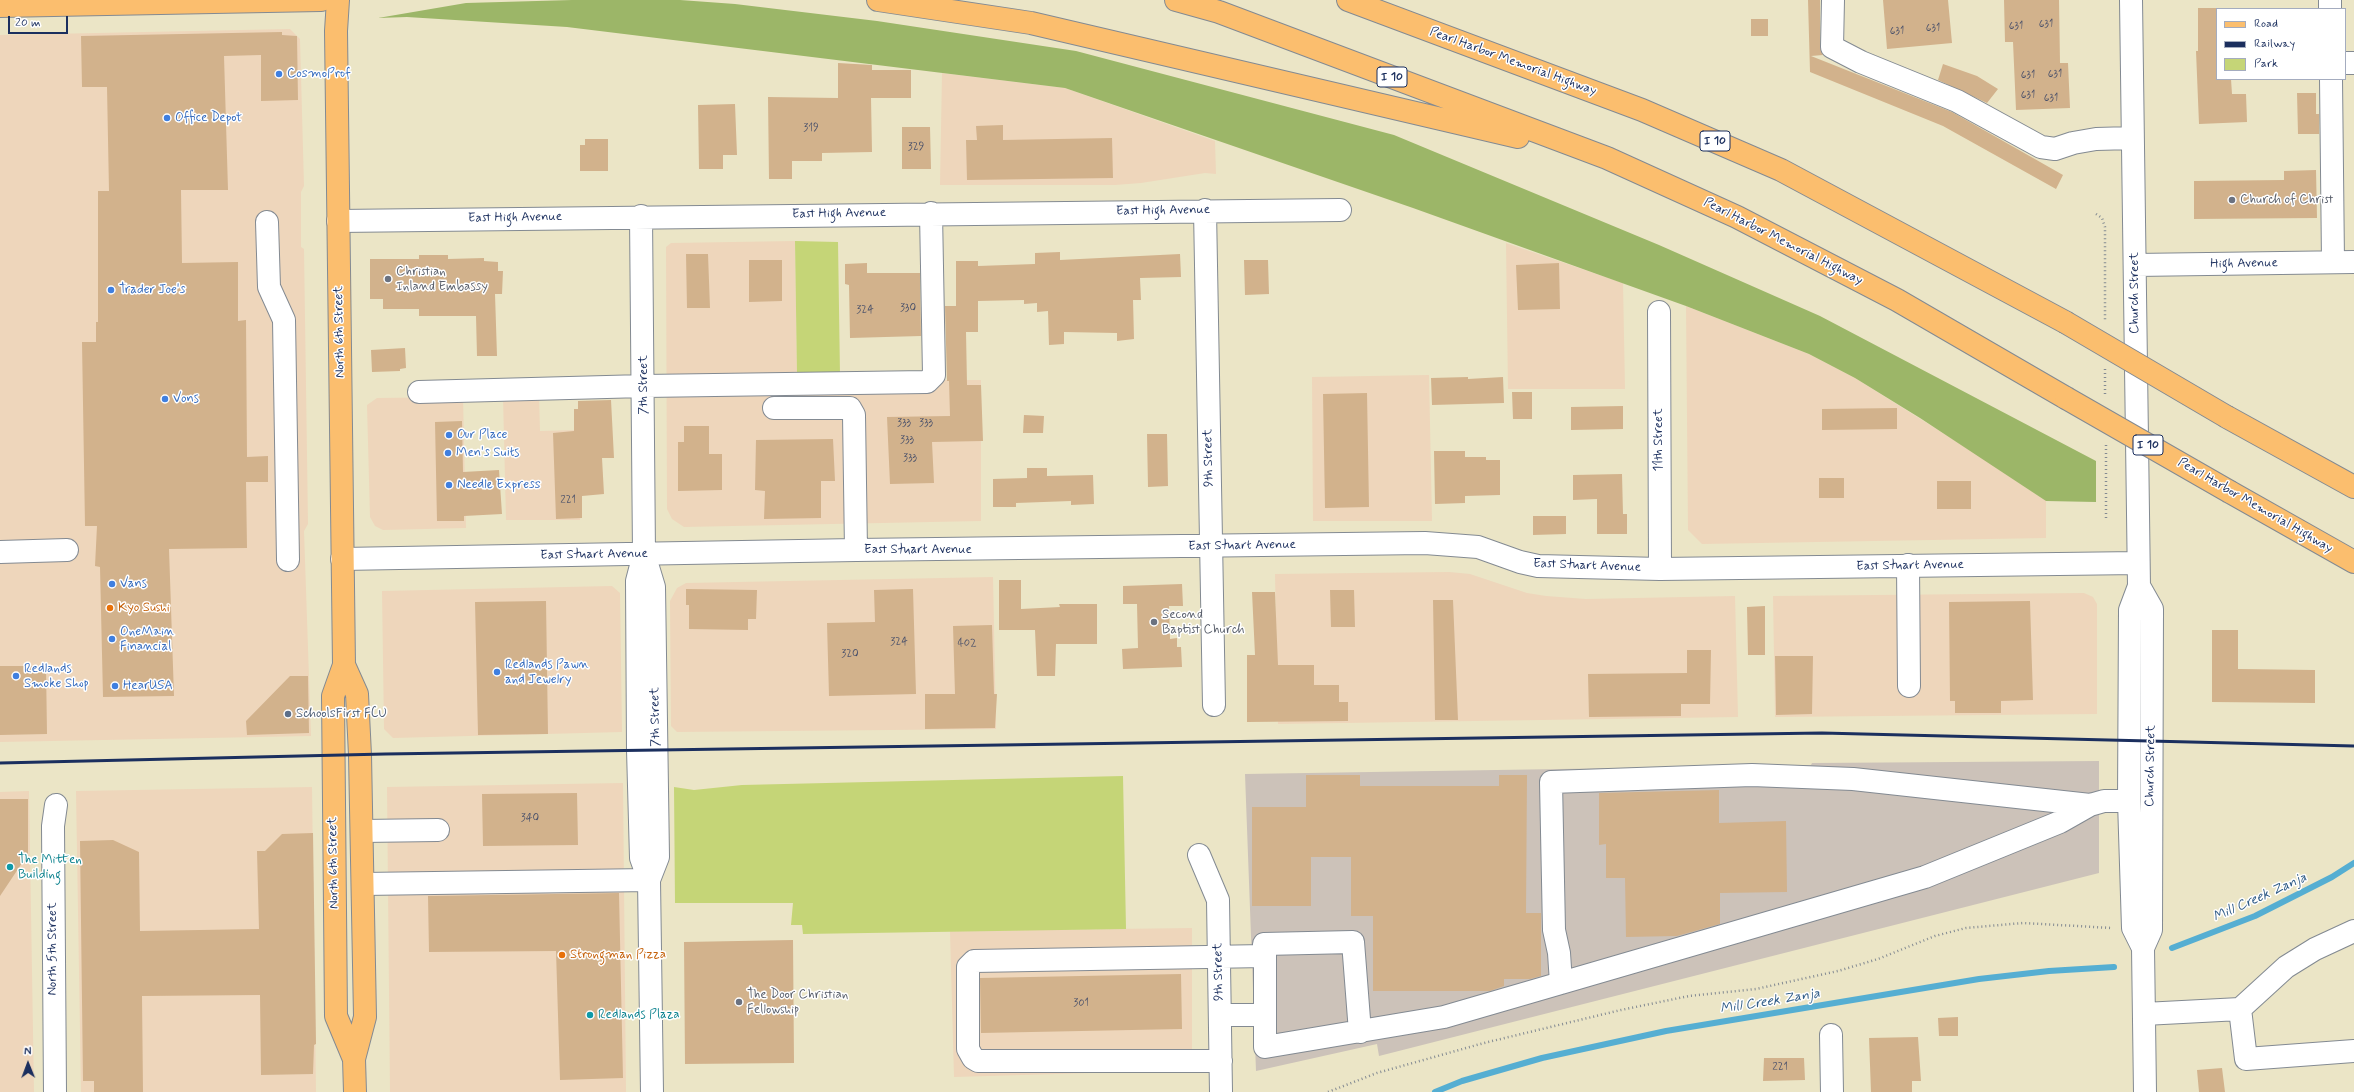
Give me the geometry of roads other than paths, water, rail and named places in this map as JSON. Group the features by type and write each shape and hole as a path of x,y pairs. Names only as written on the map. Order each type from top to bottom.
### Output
{"main road":[{"path":"0,6 321,0"},
{"name":"North 6th Street","path":"338,0 336,31 344,664 333,696 336,1016 354,1059"},
{"path":"878,0 1038,25 1607,158"},
{"name":"Pearl Harbor Memorial Highway","path":"1176,0 1219,12 1607,158 1737,217 1897,300 2354,562"},
{"name":"Pearl Harbor Memorial Highway","path":"1348,0 1642,110 1781,170 2065,322 2227,417 2354,487"},
{"name":"North 6th Street","path":"344,664 357,694 362,831 365,1017 354,1059 356,1092"}],"street":[{"path":"1833,0 1832,46 1861,62 1957,101 2041,147 2055,149 2073,143 2096,139 2132,138"},
{"name":"Church Street","path":"2131,0 2139,586 2130,610 2129,801 2133,928 2143,948"},
{"path":"2331,80 2344,262"},
{"name":"9th Street","path":"1205,210 1214,705"},
{"name":"East High Avenue","path":"338,221 641,216 1340,210"},
{"path":"420,392 644,386 927,382 934,375 931,213"},
{"name":"7th Street","path":"641,216 644,386 644,554 654,587 655,610 658,857 649,880 652,1092"},
{"path":"267,222 269,287 284,320 288,560"},
{"name":"High Avenue","path":"2134,265 2344,262"},
{"name":"11th Street","path":"1658,312 1660,569"},
{"path":"774,408 850,408 854,415 856,550"},
{"name":"East Stuart Avenue","path":"342,559 856,550 1452,544 1478,547 1520,562 1538,566 1660,569 2138,564"},
{"path":"0,552 67,550"},
{"path":"1908,566 1909,686"},
{"name":"Church Street","path":"2139,586 2152,610 2150,930 2143,948 2145,1092"},
{"path":"1561,983 1559,953 1554,930 1551,782 1752,775 1854,779 2090,805"},
{"path":"1360,1032 1353,942 1264,944 1265,1047 1360,1032 1444,1017 1925,877 2060,822 2090,805 2104,801 2129,801"},
{"name":"North 5th Street","path":"55,1092 53,826 56,805"},
{"path":"362,831 438,830"},
{"name":"9th Street","path":"1199,855 1218,900 1221,1092"},
{"path":"363,884 649,880"},
{"path":"2144,1014 2240,1009 2286,967 2315,949 2354,932"},
{"path":"1221,1061 978,1061 972,1058 968,1049 968,967 974,961 1219,958 1265,956"},
{"path":"2240,1009 2246,1059 2354,1051"},
{"path":"1220,1015 1265,1015"},
{"path":"1831,1035 1832,1092"}],"waterway":[{"name":"Mill Creek Zanja","path":"2172,948 2255,916 2332,877 2354,863"},
{"name":"Mill Creek Zanja","path":"1435,1092 1462,1081 1542,1058 1666,1031 1979,979 2049,971 2114,967"}],"railway":[{"path":"0,763 385,754 1822,733 2354,746"}],"place":[{"name":"CosmoProf","path":"279,74"},
{"name":"Office Depot","path":"167,118"},
{"name":"Church of Christ","path":"2232,200"},
{"name":"Christian Inland Embassy","path":"388,279"},
{"name":"Trader Joe's","path":"111,290"},
{"name":"Vons","path":"165,399"},
{"name":"Our Place","path":"449,435"},
{"name":"Men's Suits","path":"448,453"},
{"name":"Needle Express","path":"449,485"},
{"name":"Vans","path":"112,584"},
{"name":"Kyo Sushi","path":"110,608"},
{"name":"Second Baptist Church","path":"1154,622"},
{"name":"OneMain Financial","path":"112,639"},
{"name":"Redlands Pawn and Jewelry","path":"497,672"},
{"name":"Redlands Smoke Shop","path":"16,676"},
{"name":"HearUSA","path":"115,686"},
{"name":"SchoolsFirst FCU","path":"288,714"},
{"name":"The Mitten Building","path":"10,867"},
{"name":"Strongman Pizza","path":"562,955"},
{"name":"The Door Christian Fellowship","path":"739,1002"},
{"name":"Redlands Plaza","path":"590,1015"}]}
